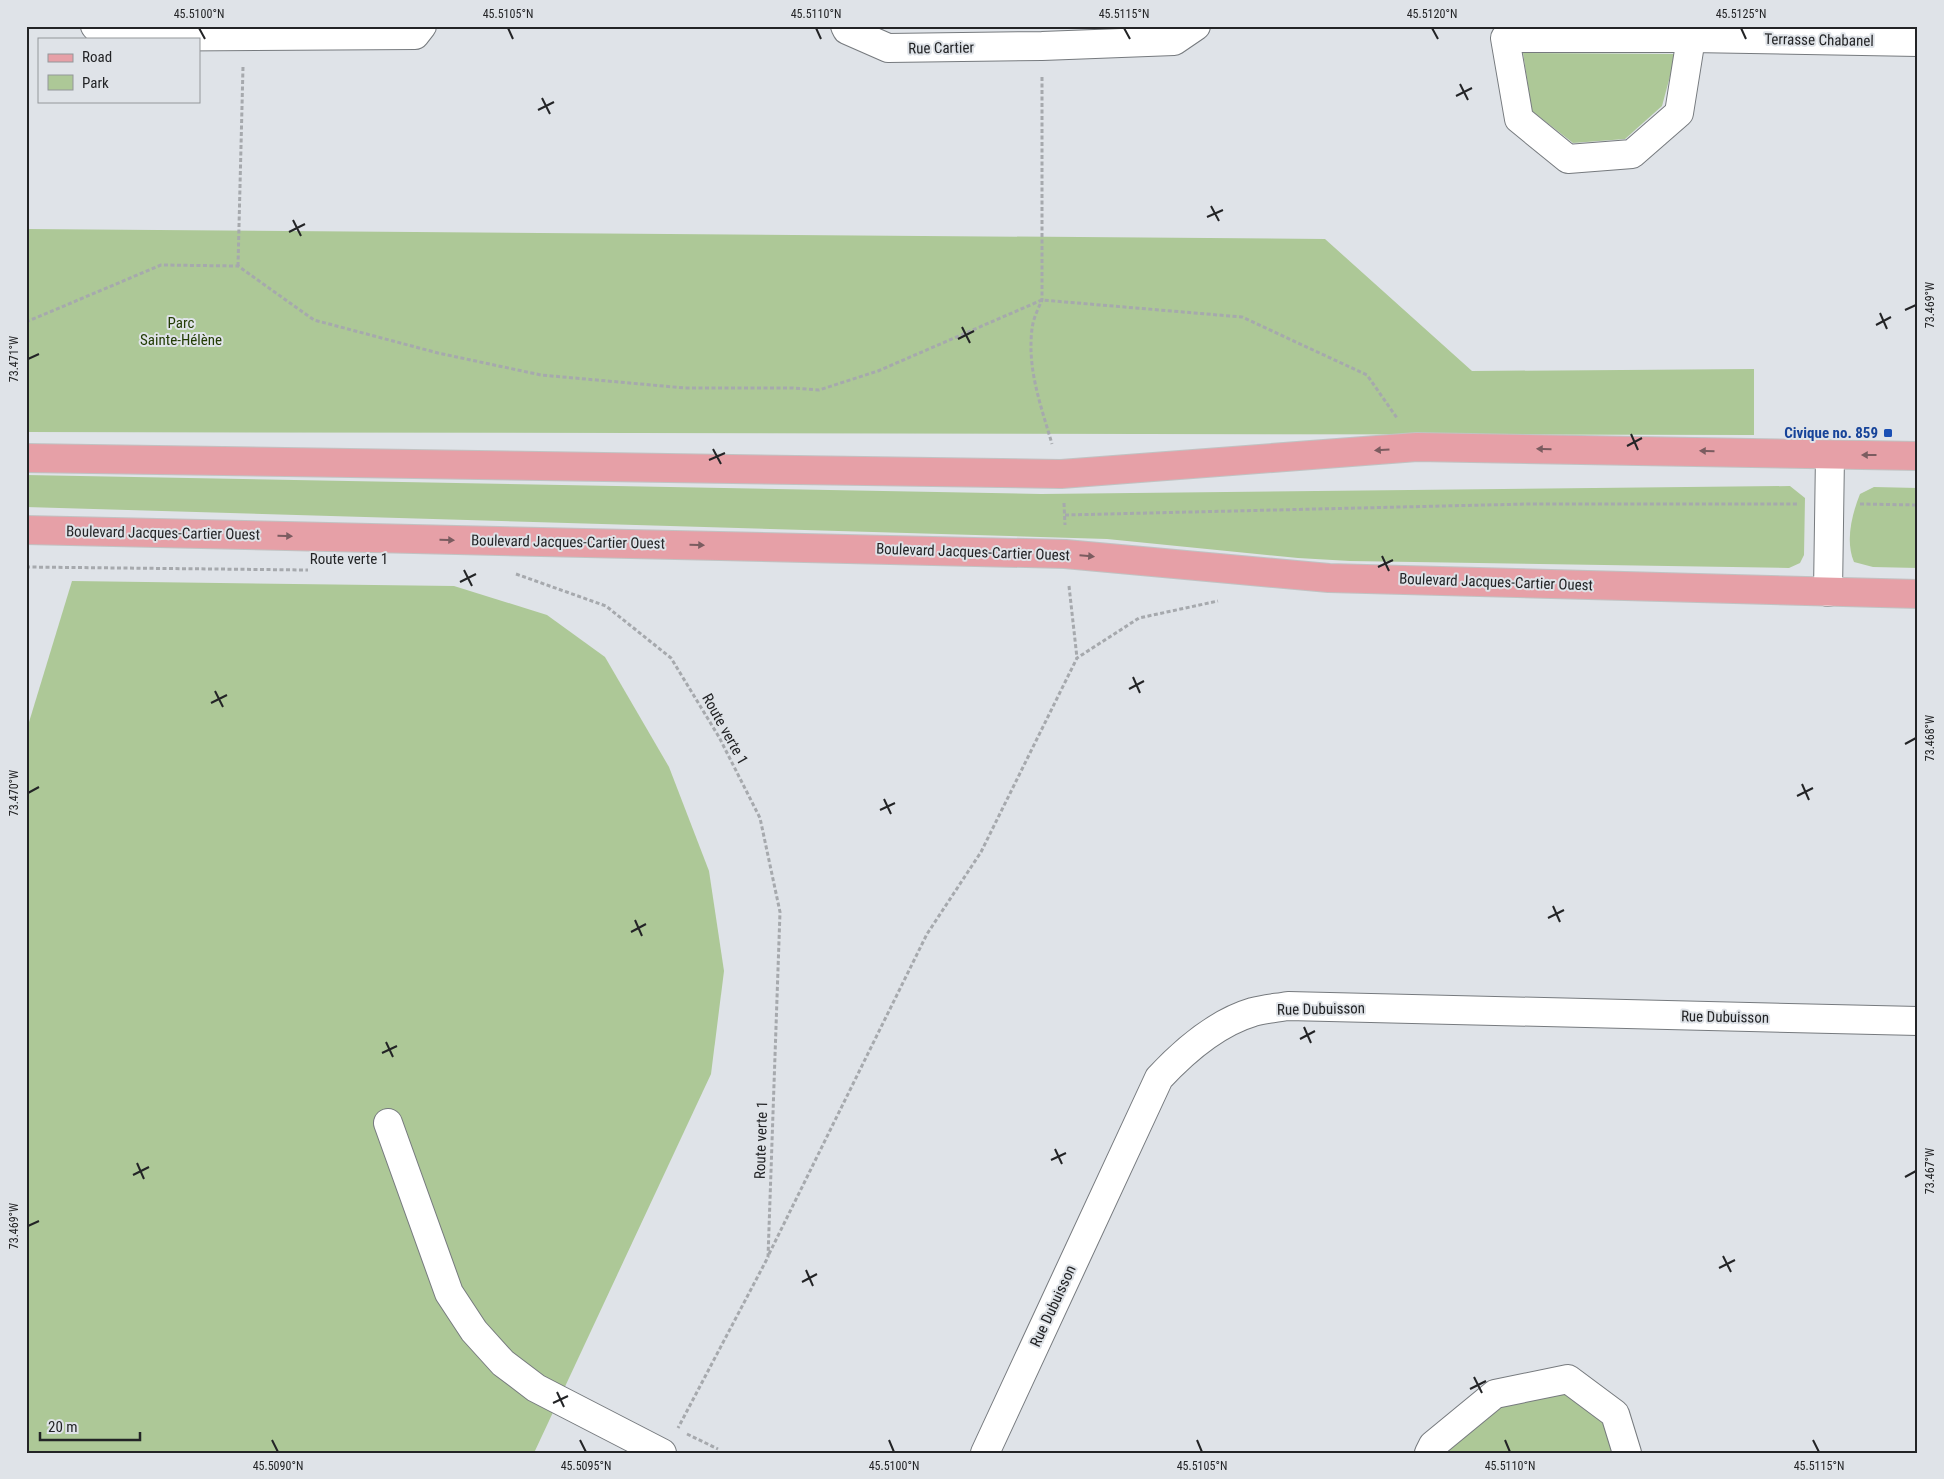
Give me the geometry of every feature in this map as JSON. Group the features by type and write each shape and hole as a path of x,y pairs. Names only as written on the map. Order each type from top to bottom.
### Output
{"main road":[{"path":"26,458 1061,474 1417,447 1918,456"},
{"name":"Boulevard Jacques-Cartier Ouest","path":"26,530 1065,554 1329,578 1918,594"}],"street":[{"path":"96,26 105,37 415,34 422,26"},
{"name":"Rue Cartier","path":"845,26 847,30 888,48 1042,46 1174,41 1196,26"},
{"name":"Terrasse Chabanel","path":"1691,38 1679,113 1632,154 1568,159 1519,119 1505,38 1691,38 1918,42"},
{"path":"1828,592 1830,455"},
{"name":"Rue Dubuisson","path":"985,1453 1159,1078 1182,1054 1220,1026 1252,1012 1288,1006 1918,1022"},
{"path":"388,1123 449,1292 474,1330 503,1364 536,1388 662,1453"},
{"path":"1429,1453 1432,1445 1495,1394 1568,1379 1615,1414 1627,1453"}],"path":[{"path":"238,266 244,37"},
{"path":"1042,46 1042,300"},
{"path":"26,322 161,265 238,266 314,320 438,353 541,375 685,388 792,388 819,390 878,372 1042,300 1242,317 1367,375 1417,447"},
{"path":"1065,515 1527,504 1918,505"},
{"name":"Route verte 1","path":"26,567 314,570"},
{"name":"Route verte 1","path":"510,572 606,606 671,658 719,736 760,818 780,912 768,1257 677,1430 718,1449"},
{"path":"768,1257 927,934 981,852 1077,658 1139,618 1224,600"}],"green space":[{"path":"1523,53 1676,54 1662,106 1625,139 1573,143 1532,111"},
{"name":"Parc Sainte-Hélène","path":"26,229 1325,239 1472,371 1754,369 1754,435 26,432"},
{"path":"26,475 1041,494 1790,486 1805,498 1804,555 1800,563 1789,568 1350,561 1298,558 1107,539 26,507"},
{"path":"1874,487 1918,488 1918,568 1873,567 1854,562 1851,554 1850,537 1854,510 1860,494"},
{"path":"72,581 454,586 547,615 605,657 669,767 709,871 724,971 711,1074 534,1453 26,1453 26,732"},
{"path":"1568,1379 1615,1414 1627,1453 1429,1453 1495,1394"}],"place":[{"name":"Civique no. 859","path":"1888,433"}]}
